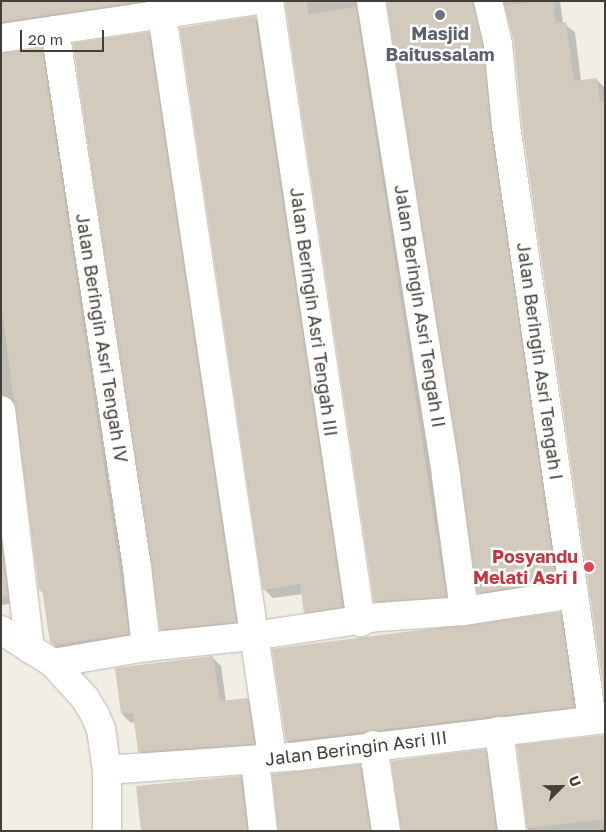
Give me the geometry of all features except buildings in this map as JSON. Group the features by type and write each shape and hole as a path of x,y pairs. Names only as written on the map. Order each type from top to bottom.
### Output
{"street":[{"path":"1,38 55,30 161,8 253,1"},
{"name":"Jalan Beringin Asri Tengah III","path":"269,1 361,622"},
{"name":"Jalan Beringin Asri Tengah II","path":"371,1 446,476 464,611"},
{"name":"Jalan Beringin Asri Tengah I","path":"488,1 498,44 506,126 574,594 598,720"},
{"path":"161,8 253,636 264,758 263,831"},
{"name":"Jalan Beringin Asri Tengah IV","path":"55,30 137,567 146,647"},
{"path":"1,410 41,656"},
{"path":"41,656 253,636 361,622 378,617 464,611 574,594"},
{"path":"1,630 41,656 85,698 95,716 101,729 107,770 107,831"},
{"name":"Jalan Beringin Asri III","path":"107,770 300,756 373,745 598,720"},
{"path":"499,731 512,831"},
{"path":"373,745 386,831"}],"place":[{"name":"Masjid Baitussalam","path":"440,15"},
{"name":"Posyandu Melati Asri I","path":"589,567"}]}
